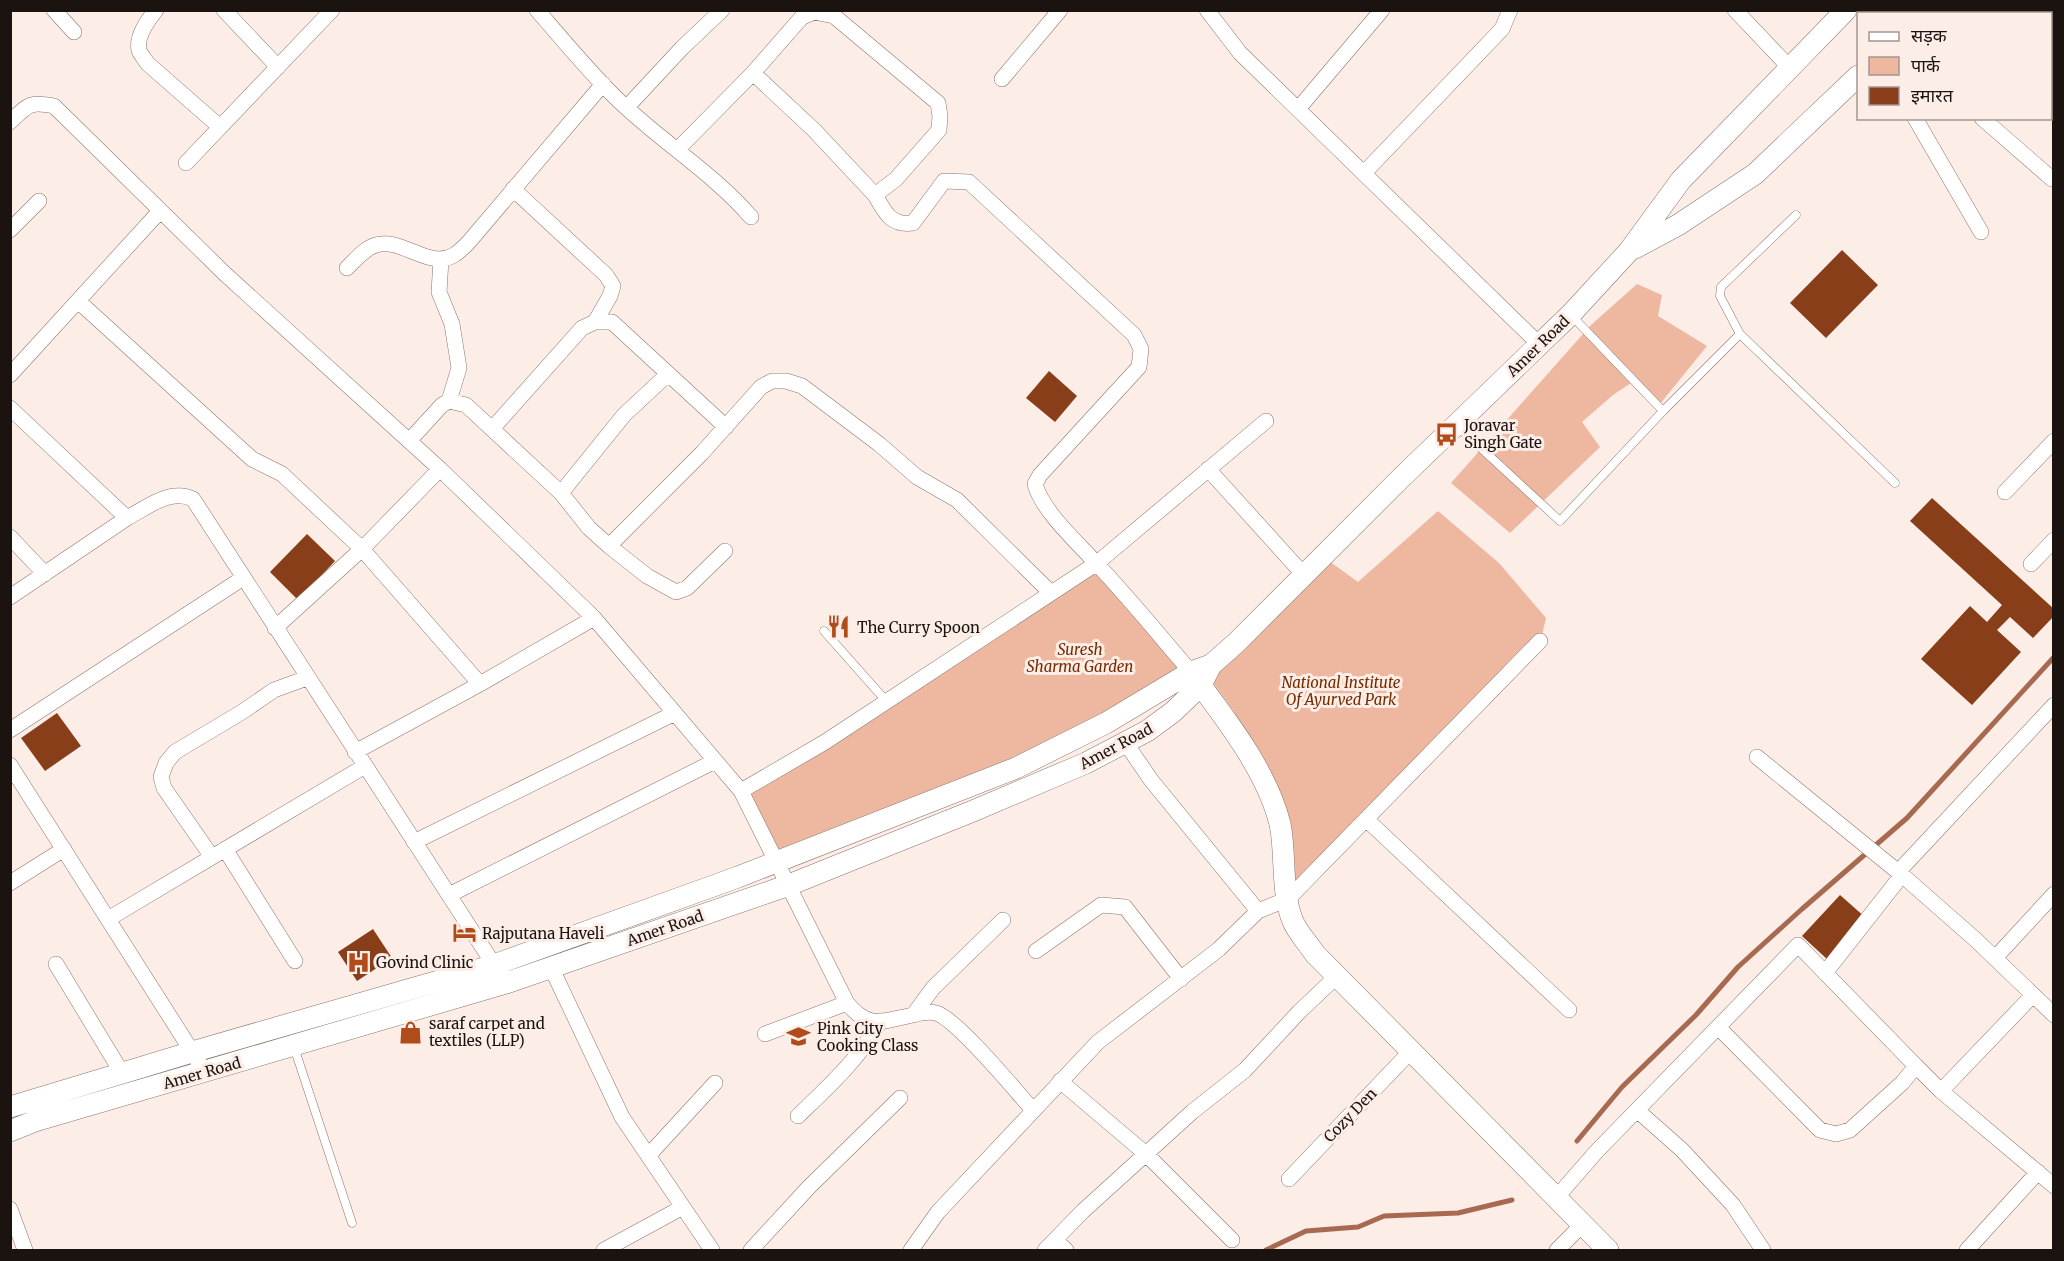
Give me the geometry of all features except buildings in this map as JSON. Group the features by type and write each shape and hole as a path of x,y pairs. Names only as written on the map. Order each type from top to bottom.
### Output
{"main road":[{"name":"Amer Road","path":"10,1131 35,1121 506,983 789,885 1086,763 1147,731 1173,712 1196,679 1571,314 1629,251 1681,180 1846,10"},
{"path":"1629,251 1678,225 1755,174 1857,77"},
{"name":"Amer Road","path":"10,1107 494,965 777,862 1016,768 1196,679"},
{"path":"1196,679 1225,718 1266,786 1280,825 1283,873 1292,920 1315,954 1608,1251"}],"street":[{"path":"54,10 74,32"},
{"path":"156,10 147,22 139,50 147,63 220,127"},
{"path":"224,10 278,67"},
{"path":"186,163 332,10"},
{"path":"537,10 603,84 677,150 732,194 751,217"},
{"path":"627,107 682,48 722,10"},
{"path":"1002,79 1060,10"},
{"path":"1207,10 1240,53 1539,344"},
{"path":"1298,109 1382,10"},
{"path":"1364,173 1502,28 1510,10"},
{"path":"1735,10 1790,68"},
{"path":"677,150 753,73 802,17 814,12 834,16 938,103 939,130 896,179 875,195"},
{"path":"753,73 814,130 875,195 884,211 892,219 901,224 913,223 944,181 969,182 1134,334 1141,349 1139,367 1035,484 1038,494 1075,542 1097,563 1196,679"},
{"path":"346,268 366,250 377,244 391,244 441,260 454,255 468,243 603,84"},
{"path":"10,122 25,108 36,103 54,106 224,273 440,469 594,618 741,791 847,1003 856,1014 867,1021 880,1022 924,1012 936,1013 954,1024 1034,1110"},
{"path":"1916,120 1981,232"},
{"path":"1984,120 2052,179"},
{"path":"513,189 606,275 613,286 595,322"},
{"path":"10,230 39,201"},
{"path":"10,375 160,211"},
{"path":"441,260 439,292 452,324 459,368 449,401"},
{"path":"78,301 252,459 282,474 362,549 480,684"},
{"path":"492,429 582,328 595,322 612,322 726,427"},
{"path":"561,493 624,415 668,374"},
{"path":"609,546 726,427 761,387 772,381 786,381 802,386 879,444 917,477 957,500 1052,593"},
{"path":"409,441 442,405 449,401 466,405 561,493 590,528 609,546 646,576 676,592 687,588 725,552"},
{"path":"10,408 127,518"},
{"path":"741,791 825,742 1097,563 1266,421"},
{"path":"2005,492 2054,441"},
{"path":"276,628 362,549 440,469"},
{"path":"1208,469 1304,575"},
{"path":"10,597 127,518 170,495 183,495 193,499 506,983"},
{"path":"10,537 45,574"},
{"path":"2031,564 2054,540"},
{"path":"10,730 243,578"},
{"path":"356,752 594,618"},
{"path":"911,1251 938,1212 1098,1042 1219,950 1258,911 1288,898 1540,641"},
{"path":"295,961 218,853 164,788 161,777 166,763 175,752 274,690 308,678"},
{"path":"1825,973 1895,870 2054,705"},
{"path":"414,842 675,713"},
{"path":"1125,742 1151,780 1258,911"},
{"path":"1757,758 1895,870 1995,958 2054,1015"},
{"path":"449,895 715,761"},
{"path":"10,765 205,1072"},
{"path":"108,919 365,766"},
{"path":"1366,819 1569,1010"},
{"path":"10,883 64,849"},
{"path":"1995,958 2054,894"},
{"path":"1036,951 1101,904 1115,904 1125,907 1181,979"},
{"path":"914,1014 933,988 1003,920"},
{"path":"1551,1193 1638,1110 1798,945 1941,1091 2054,1186"},
{"path":"56,964 123,1072"},
{"path":"550,967 622,1117 712,1251"},
{"path":"1056,1247 1083,1211 1192,1112 1245,1070 1299,1012 1337,976"},
{"path":"1941,1091 2033,995"},
{"path":"765,1034 847,1003"},
{"path":"798,1116 851,1064 867,1044 880,1022"},
{"path":"1719,1028 1820,1130 1836,1134 1850,1130 1902,1083 1916,1066"},
{"name":"Cozy Den","path":"1289,1179 1411,1051"},
{"path":"1060,1081 1146,1154 1232,1240"},
{"path":"648,1156 716,1083"},
{"path":"752,1251 809,1187 900,1098"},
{"path":"1638,1110 1682,1150 1733,1205 1763,1251"},
{"path":"1966,1251 2038,1172"},
{"path":"604,1251 683,1207"},
{"path":"10,1209 25,1251"},
{"path":"1557,1251 1582,1225"}],"lane":[{"path":"1796,215 1721,287 1720,296 1740,334 1895,483"},
{"path":"1571,314 1663,411"},
{"path":"1455,425 1560,521 1663,411 1740,334"},
{"path":"824,631 887,702"},
{"path":"294,1046 352,1223"}],"green space":[{"path":"1637,284 1662,295 1658,316 1707,346 1660,404 1637,379 1613,395 1582,422 1600,447 1510,533 1451,483 1591,325"},
{"name":"National Institute Of Ayurved Park","path":"1438,511 1499,563 1546,618 1542,635 1293,884 1261,761 1233,710 1209,677 1329,561 1358,582"},
{"name":"Suresh Sharma Garden","path":"1096,570 1178,666 1179,675 1015,762 779,856 748,796"}],"waterway":[{"path":"1577,1141 1622,1087 1696,1015 1738,967 1907,818 2054,657"},
{"path":"1266,1250 1306,1231 1358,1227 1384,1216 1458,1213 1512,1200"}],"place":[{"name":"Joravar Singh Gate","path":"1446,434"},
{"name":"The Curry Spoon","path":"839,627"},
{"name":"Rajputana Haveli","path":"464,933"},
{"name":"Govind Clinic","path":"358,962"},
{"name":"saraf carpet and textiles (LLP)","path":"411,1032"},
{"name":"Pink City Cooking Class","path":"799,1037"}]}
